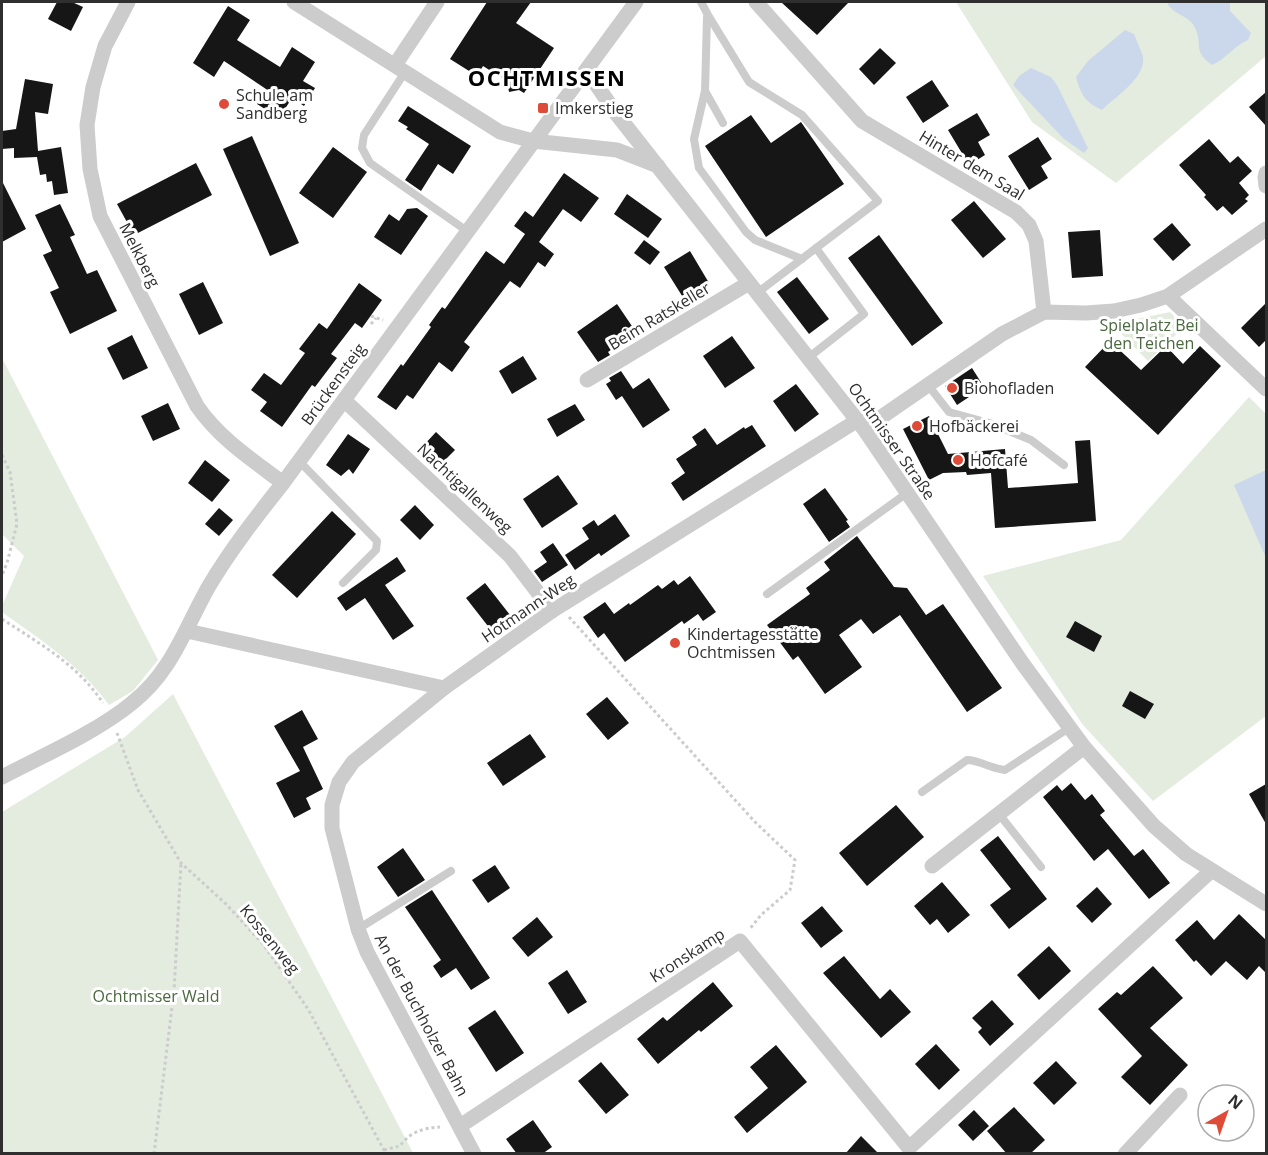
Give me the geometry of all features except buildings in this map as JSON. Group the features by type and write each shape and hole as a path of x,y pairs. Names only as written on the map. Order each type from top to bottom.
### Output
{"street":[{"name":"Melkberg","path":"128,2 105,46 93,87 87,125 90,169 100,216 197,406 210,425 223,438 283,483"},
{"path":"294,2 500,132 533,141 617,150 658,166"},
{"path":"400,69 437,2"},
{"path":"587,71 636,2"},
{"name":"Hinter dem Saal","path":"756,2 862,120 1016,212 1029,225 1036,241 1044,312"},
{"name":"Brückensteig","path":"2,777 112,717 133,703 156,680 172,658 208,588 232,549 299,462 533,141 587,71"},
{"name":"Ochtmisser Straße","path":"587,71 615,112 861,424 1023,664 1084,747 1154,826 1186,854 1210,871 1264,898"},
{"path":"1266,173 1266,186"},
{"path":"861,424 928,385 1002,334 1044,312 1086,314 1114,311 1168,296 1266,229"},
{"name":"Beim Ratskeller","path":"587,380 753,288"},
{"path":"1168,296 1266,389"},
{"name":"Nachtigallenweg","path":"344,400 510,556 557,609"},
{"name":"Hotmann-Weg","path":"444,688 557,609 861,424"},
{"path":"187,631 444,688"},
{"name":"An der Buchholzer Bahn","path":"444,688 353,762 339,782 332,806 332,828 358,928 367,952 474,1154"},
{"path":"932,866 1084,747"},
{"name":"Kronskamp","path":"460,1126 740,941 911,1151 1210,871"},
{"path":"1125,1154 1180,1095"}],"lane":[{"path":"701,2 749,82 802,115 878,201 802,259 753,288"},
{"path":"708,15 705,91 694,139 699,168 746,232 755,240 802,259"},
{"path":"400,69 364,135 362,148 370,163 467,231"},
{"path":"705,91 723,123"},
{"path":"808,358 864,314 816,248"},
{"path":"928,385 949,412 989,423 1031,441 1064,465"},
{"path":"299,462 377,542 376,550 343,582"},
{"path":"767,594 907,493"},
{"path":"922,792 967,760 975,760 994,770 1005,770 1069,728"},
{"path":"999,814 1041,867"},
{"path":"358,928 451,871"}],"path":[{"path":"371,324 376,318"},
{"path":"2,455 10,472 17,524 2,575"},
{"path":"557,609 572,620 755,822 795,860 790,890 761,915 740,941"},
{"path":"2,619 61,657 94,690 112,717"},
{"name":"Kossenweg","path":"122,751 138,790 181,862 225,903 263,944 308,1009 385,1152"},
{"path":"154,1154 174,991 181,862"},
{"path":"385,1152 400,1146 408,1135 428,1127 460,1126"}],"green space":[{"path":"956,2 1266,2 1266,56 1116,183 1032,122"},
{"name":"Spielplatz Bei den Teichen","path":"1170,312 1184,327 1148,361 1112,324"},
{"path":"2,358 158,660 133,691 109,705 73,666 46,643 2,612 2,606 24,556 2,534"},
{"path":"1249,397 1266,414 1266,716 1153,801 1083,725 983,576 1121,540"},
{"name":"Ochtmisser Wald","path":"173,694 413,1153 2,1153 2,812 125,737"}],"water":[{"path":"1169,2 1230,2 1230,11 1251,33 1248,40 1212,65 1200,51 1197,32 1192,23 1174,11 1168,5"},
{"path":"1125,30 1134,34 1143,57 1143,65 1135,80 1102,110 1084,97 1076,77 1088,61"},
{"path":"1031,68 1051,77 1057,85 1088,148 1084,153 1064,139 1013,85 1019,76"},
{"path":"1266,470 1265,518 1266,558 1234,485"}],"place":[{"name":"Schule am Sandberg","path":"224,104"},
{"name":"Imkerstieg","path":"543,108"},
{"name":"Biohofladen","path":"952,388"},
{"name":"Hofbäckerei","path":"917,426"},
{"name":"Hofcafé","path":"958,460"},
{"name":"Kindertagesstätte Ochtmissen","path":"675,643"}],"district":[{"name":"OCHTMISSEN","path":"547,77"}]}
